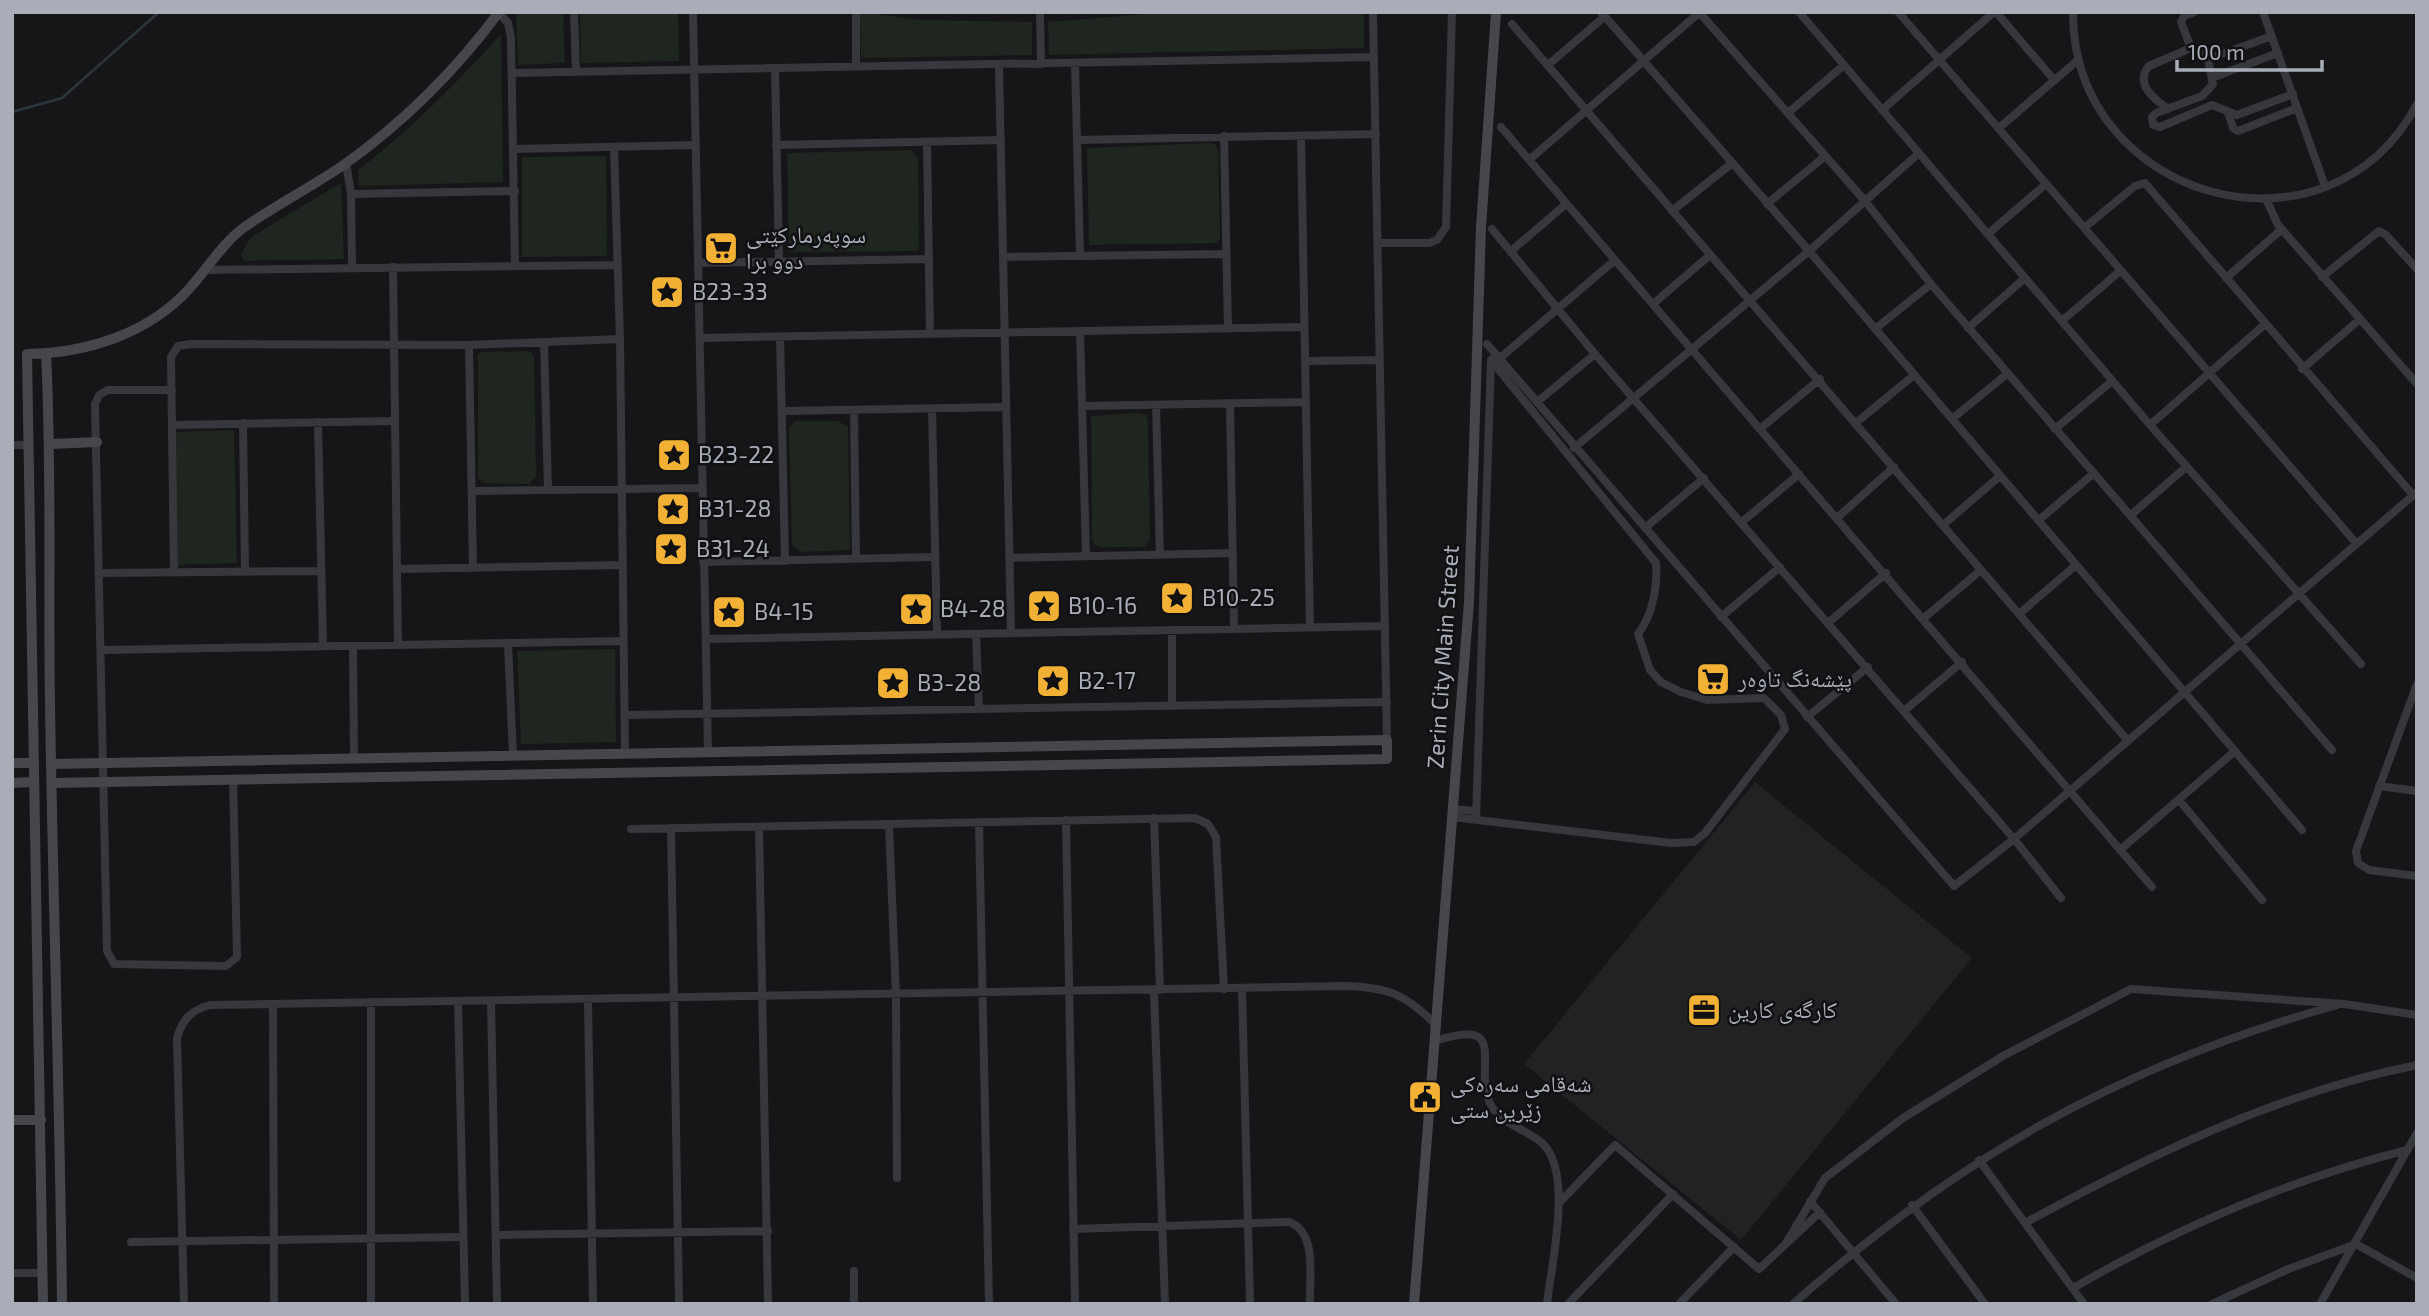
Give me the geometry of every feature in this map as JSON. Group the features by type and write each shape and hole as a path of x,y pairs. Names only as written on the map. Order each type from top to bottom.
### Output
{"street":[{"path":"574,12 576,72"},
{"path":"693,12 700,338 700,488 708,751"},
{"path":"856,12 856,67"},
{"path":"1040,12 1041,64"},
{"path":"52,783 1387,759 1373,12"},
{"path":"1378,243 1429,243 1437,240 1446,227 1452,12"},
{"name":"Zerin City Main Street","path":"1414,1304 1469,602 1475,348 1496,12"},
{"path":"1529,160 1699,12 1865,201 1968,328 2332,750"},
{"path":"1799,12 2186,467 2300,592 2361,664"},
{"path":"1898,12 2119,272 2356,543"},
{"path":"1882,110 1995,12 2054,80"},
{"path":"2073,12 2078,60 2090,93 2106,122 2128,147 2154,168 2208,193 2266,199 2294,195 2325,186 2372,158 2393,138 2417,104"},
{"path":"2194,12 2181,20 2192,48 2208,59 2214,77 2213,84 2206,93 2152,117 2153,125 2160,127 2212,106 2237,115 2293,94"},
{"path":"2263,12 2325,186"},
{"path":"43,1304 38,945 29,611 27,354 46,354 89,347 142,326 174,304 235,234 346,163 431,90 499,13 511,30 515,266"},
{"path":"1548,65 1602,14 1809,251 2302,830"},
{"path":"1512,24 1857,422 2128,741"},
{"path":"2208,59 2272,36"},
{"path":"2168,109 2151,97 2143,78 2145,71 2149,66 2192,48"},
{"path":"2214,77 2278,53"},
{"path":"512,73 1373,57"},
{"path":"1999,128 2078,60"},
{"path":"1075,63 1080,256"},
{"path":"1788,113 1844,65"},
{"path":"999,66 1011,632"},
{"path":"775,68 779,261"},
{"path":"2206,93 2212,106"},
{"path":"2228,112 2233,128 2238,131 2297,108"},
{"path":"1501,127 1886,573 2152,887"},
{"path":"1078,140 1376,134"},
{"path":"1224,136 1228,329"},
{"path":"1301,136 1310,627"},
{"path":"776,145 1001,140"},
{"path":"927,142 930,334"},
{"path":"514,149 695,145"},
{"path":"614,147 620,339 625,753"},
{"path":"1574,447 1752,300 1919,153"},
{"path":"1767,204 1824,157"},
{"path":"346,163 351,194 352,267"},
{"path":"1672,211 1731,164"},
{"path":"1487,344 1951,885 1960,883 2014,839 2415,494 2302,369 2143,182 2084,228"},
{"path":"1989,233 2046,184"},
{"path":"351,194 515,191"},
{"path":"2266,199 2269,210 2282,229 2417,384"},
{"path":"1511,251 1566,204"},
{"path":"1492,229 1595,354 1868,667 2014,839 2060,898"},
{"path":"2226,278 2282,229"},
{"path":"2322,277 2379,231 2384,233 2417,269"},
{"path":"1003,257 1226,254"},
{"path":"1653,304 1710,255"},
{"path":"698,263 929,259"},
{"path":"1500,358 1615,260"},
{"path":"204,270 618,265"},
{"path":"393,267 398,644"},
{"path":"2063,320 2119,272"},
{"path":"1968,328 2025,278"},
{"path":"1875,329 1931,284"},
{"path":"2302,369 2359,320"},
{"path":"2150,425 2264,325"},
{"path":"700,338 1304,327"},
{"path":"1080,331 1086,556"},
{"path":"780,337 785,561"},
{"path":"174,572 171,357 173,351 184,344 469,345 620,339"},
{"path":"544,342 548,490"},
{"path":"469,345 473,567"},
{"path":"46,354 51,444 48,611 62,1304"},
{"path":"1537,402 1595,354"},
{"path":"1305,361 1380,359"},
{"path":"1452,813 1671,843 1693,842 1713,822 1785,729 1781,715 1764,698 1707,700 1694,697 1661,681 1650,670 1638,634 1647,624 1655,587 1656,563 1491,360 1476,815"},
{"path":"1952,419 2008,373"},
{"path":"1857,422 1914,375"},
{"path":"1761,428 1819,379"},
{"path":"2055,429 2112,381"},
{"path":"172,390 103,392 96,404 108,958 121,966 226,966 235,961 239,953 233,779"},
{"path":"1082,407 1305,402"},
{"path":"1230,404 1234,628"},
{"path":"1156,405 1160,555"},
{"path":"782,411 1006,407"},
{"path":"932,409 937,635"},
{"path":"854,411 856,559"},
{"path":"173,425 395,421"},
{"path":"318,422 323,646"},
{"path":"243,424 245,571"},
{"path":"51,444 97,442"},
{"path":"12,445 27,445"},
{"path":"1838,517 1894,467"},
{"path":"2131,515 2186,467"},
{"path":"2039,520 2094,473"},
{"path":"1742,522 1799,474"},
{"path":"1943,525 2000,476"},
{"path":"1645,528 1704,478"},
{"path":"472,491 700,488"},
{"path":"1010,558 1233,554"},
{"path":"703,562 934,557"},
{"path":"398,569 622,565"},
{"path":"2018,614 2076,565"},
{"path":"1721,617 1780,567"},
{"path":"1924,618 1981,570"},
{"path":"101,573 320,571"},
{"path":"1828,623 1886,573"},
{"path":"29,611 48,611"},
{"path":"706,639 1385,626"},
{"path":"1172,630 1172,705"},
{"path":"976,634 979,709"},
{"path":"103,650 623,641"},
{"path":"508,644 513,755"},
{"path":"353,647 355,758"},
{"path":"1904,711 1962,662"},
{"path":"1807,718 1868,667"},
{"path":"2417,684 2357,845 2358,863 2369,870 2417,876"},
{"path":"625,715 1387,702"},
{"path":"51,764 1387,740"},
{"path":"1053,746 1053,764"},
{"path":"772,750 772,769"},
{"path":"2120,850 2235,751"},
{"path":"416,757 416,776"},
{"path":"12,763 34,763"},
{"path":"12,783 34,782"},
{"path":"2379,786 2417,791"},
{"path":"2179,800 2262,900"},
{"path":"1154,818 1165,1304"},
{"path":"631,829 1154,818 1202,820 1216,837 1224,989"},
{"path":"1066,820 1075,1304"},
{"path":"979,822 989,1304"},
{"path":"889,824 896,995 897,1178"},
{"path":"759,827 768,1304"},
{"path":"671,828 679,1304"},
{"path":"38,945 54,945"},
{"path":"184,1304 177,1048 180,1028 191,1013 210,1005 1071,993 1344,986 1382,989 1415,1003 1437,1026"},
{"path":"1242,988 1250,1304"},
{"path":"1786,1243 1810,1201 1833,1170 1931,1100 2003,1056 2131,989 2344,1004 2417,1015"},
{"path":"588,1000 593,1304"},
{"path":"458,1001 465,1304"},
{"path":"491,1001 497,1304"},
{"path":"371,1002 371,1304"},
{"path":"273,1004 274,1304"},
{"path":"1793,1304 1852,1251 1912,1205 1979,1160 2054,1116 2188,1053 2263,1026 2344,1004"},
{"path":"1435,1041 1460,1032 1482,1042 1487,1058 1486,1093 1489,1103 1502,1119 1534,1138 1549,1151 1557,1172 1559,1203 1547,1304"},
{"path":"2025,1223 2195,1136 2348,1080 2417,1065"},
{"path":"12,1120 41,1121"},
{"path":"2320,1304 2417,1133"},
{"path":"1559,1203 1615,1145 1759,1269 1820,1212"},
{"path":"2073,1288 2143,1248 2218,1213 2340,1167 2407,1150"},
{"path":"1979,1160 2084,1304"},
{"path":"1568,1304 1673,1194"},
{"path":"1810,1201 1896,1304"},
{"path":"1912,1205 1984,1304"},
{"path":"1073,1229 1289,1222 1305,1233 1310,1304"},
{"path":"496,1235 768,1231"},
{"path":"131,1242 463,1237"},
{"path":"2356,1244 2417,1278"},
{"path":"2213,1304 2356,1244"},
{"path":"1679,1304 1734,1247"},
{"path":"854,1271 854,1304"},
{"path":"12,1273 43,1273"}],"shaded area":[{"path":"516,12 563,12 565,63 518,65"},
{"path":"580,12 678,12 679,61 581,63"},
{"path":"860,12 920,20 1032,22 1032,55 861,58"},
{"path":"1171,12 1364,12 1364,48 1049,55 1048,22"},
{"path":"501,34 503,182 359,186 358,170 432,105"},
{"path":"1210,143 1216,145 1218,150 1220,237 1217,243 1089,245 1087,148"},
{"path":"911,150 918,157 919,251 789,252 787,153"},
{"path":"606,156 607,256 522,257 522,157"},
{"path":"341,183 344,259 244,261 241,254 251,237"},
{"path":"525,351 531,352 534,358 536,476 529,484 484,483 478,478 478,354"},
{"path":"1138,413 1146,415 1148,423 1150,540 1144,547 1100,547 1095,545 1092,538 1091,416"},
{"path":"795,421 838,421 848,427 850,550 801,552 792,545 789,428"},
{"path":"234,430 237,563 178,565 176,432"},
{"path":"615,649 616,742 521,744 517,651"},
{"path":"1755,782 1972,958 1741,1240 1524,1064"}],"waterway":[{"path":"12,112 62,98 159,12"}],"place":[{"name":"سوپەرمارکێتی دوو برا","path":"721,248"},
{"name":"B23-33","path":"667,292"},
{"name":"B23-22","path":"674,455"},
{"name":"B31-28","path":"673,509"},
{"name":"B31-24","path":"671,549"},
{"name":"B10-25","path":"1177,598"},
{"name":"B10-16","path":"1044,606"},
{"name":"B4-28","path":"916,609"},
{"name":"B4-15","path":"729,612"},
{"name":"پێشەنگ تاوەر","path":"1713,679"},
{"name":"B2-17","path":"1053,681"},
{"name":"B3-28","path":"893,683"},
{"name":"کارگەی کارین","path":"1704,1010"},
{"name":"شەقامی سەرەکی زێرین ستی","path":"1425,1097"}]}
